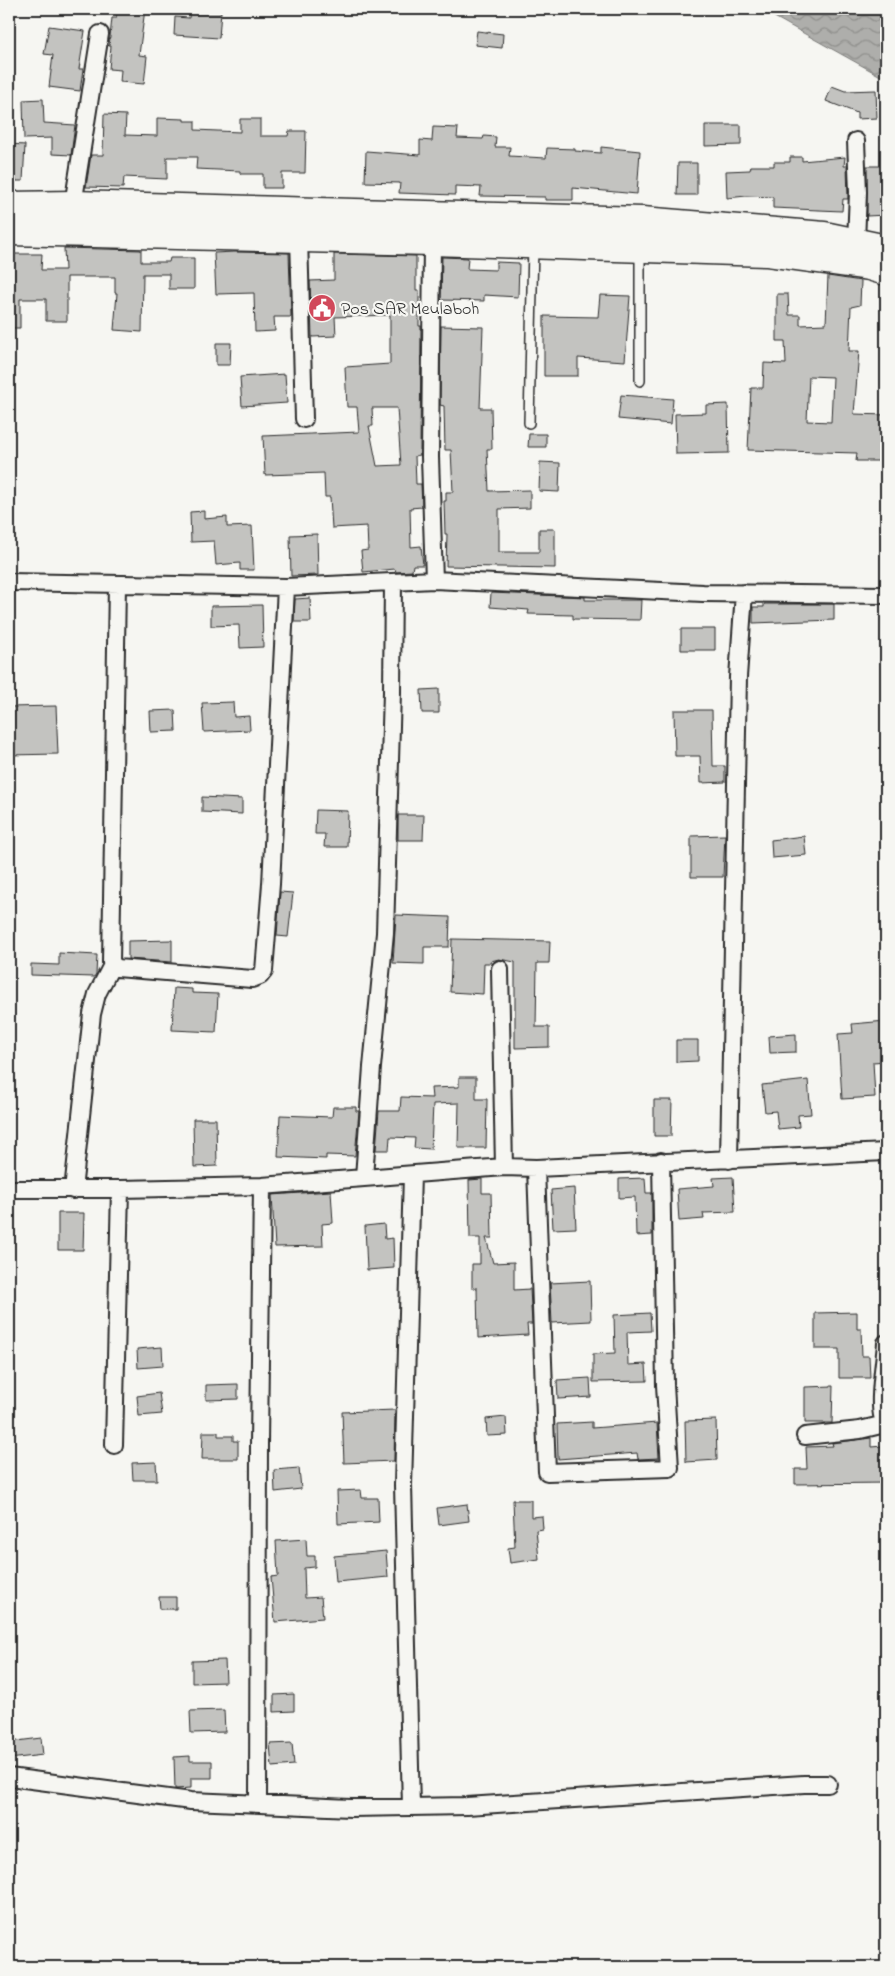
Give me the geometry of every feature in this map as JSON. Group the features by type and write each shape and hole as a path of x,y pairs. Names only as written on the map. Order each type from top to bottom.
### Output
{"highway":[{"path":"9,206 73,205 766,241 824,236 886,249"},
{"path":"9,231 533,244 641,234"},
{"path":"766,241 886,271"}],"street":[{"path":"73,205 100,34"},
{"path":"856,141 858,192 856,242"},
{"path":"299,237 304,419"},
{"path":"432,241 430,457 434,580"},
{"path":"9,582 286,587 434,580 674,592 886,595"},
{"path":"364,1177 385,933 392,692 393,582"},
{"path":"117,584 110,960 112,965 117,968 252,979 260,976 264,971 272,875 286,587"},
{"path":"730,1160 737,696 744,593"},
{"path":"73,1190 92,1014 97,994 112,965"},
{"path":"500,969 504,1167"},
{"path":"9,1189 73,1190 262,1186 504,1167 536,1168 886,1152"},
{"path":"536,1168 547,1472 670,1468 665,1385 661,1161"},
{"path":"411,1807 403,1485 412,1175"},
{"path":"258,1804 262,1186"},
{"path":"114,1445 120,1189"},
{"path":"805,1436 886,1425 882,1417 881,1406 886,1343"},
{"path":"9,1777 191,1801 351,1808 467,1806 828,1784"}],"lane":[{"path":"640,380 641,234"},
{"path":"529,423 533,244"}],"water":[{"path":"760,9 886,9 886,79"}],"building":[{"path":"117,9 145,9 139,55 147,56 144,84 120,82 121,70 109,69 112,18 116,18"},
{"path":"190,9 221,11 219,38 174,35 175,17 189,18"},
{"path":"49,26 85,31 79,69 83,69 80,91 49,87 53,55 44,54"},
{"path":"477,31 503,34 502,48 475,45"},
{"path":"832,86 845,91 876,90 877,118 857,119 857,113 826,101"},
{"path":"43,99 44,123 75,125 71,155 52,154 52,138 24,139 23,100"},
{"path":"104,114 126,115 125,135 157,136 157,118 195,121 195,130 240,132 240,119 260,119 260,136 288,136 289,131 306,131 305,173 282,173 282,188 263,188 263,174 240,174 240,171 196,169 197,157 167,157 167,179 124,177 123,188 86,187 91,155 103,155"},
{"path":"705,125 741,125 741,145 705,146"},
{"path":"433,127 458,128 457,138 483,139 484,136 496,137 495,147 510,147 509,156 546,158 547,148 575,149 575,151 601,153 601,147 640,151 637,194 573,188 573,200 545,200 545,197 480,196 481,187 455,186 455,195 399,193 400,183 365,182 366,151 420,155 420,140 432,141"},
{"path":"9,144 25,145 23,181 9,181"},
{"path":"790,157 802,157 802,161 845,157 844,166 847,166 848,199 843,199 842,211 773,208 773,197 746,196 727,198 726,171 750,170 751,166 774,166 774,162 790,162"},
{"path":"678,163 697,163 697,195 677,195"},
{"path":"867,166 886,166 886,215 867,216"},
{"path":"64,248 141,250 141,262 169,262 170,258 194,258 194,289 169,289 169,274 143,274 142,332 114,330 117,293 115,293 115,277 67,277 67,321 46,321 46,299 20,299 20,328 9,328 9,254 42,254 41,270 65,270"},
{"path":"214,253 289,253 291,317 274,317 275,331 255,332 254,293 216,294"},
{"path":"334,254 416,256 416,290 419,290 419,326 421,326 420,455 415,456 416,484 421,484 422,507 410,508 411,547 421,546 423,565 413,565 412,571 396,572 395,569 363,572 361,551 368,550 367,526 332,528 330,497 325,497 324,473 265,475 263,436 359,432 357,407 347,407 345,367 390,364 390,315 335,317 336,336 312,337 310,281 334,280","holes":["372,408 397,408 401,465 377,466 369,426 373,426"]},
{"path":"442,257 468,258 467,269 496,270 496,262 519,263 518,297 484,295 484,301 441,300"},
{"path":"828,276 861,281 860,305 851,307 849,351 859,351 854,414 886,415 886,461 856,461 857,453 748,450 751,388 763,388 764,363 786,364 785,341 777,341 777,294 788,294 789,315 800,315 800,325 826,324","holes":["809,376 833,377 831,422 807,421"]},
{"path":"600,295 630,296 625,361 578,358 578,376 544,376 544,316 598,317"},
{"path":"441,326 483,327 480,408 491,408 492,449 487,449 489,491 530,490 530,508 499,509 499,552 539,552 539,529 555,529 555,568 446,566 447,534 445,534 444,501 446,501 446,492 453,492 451,450 445,450 444,406 440,405"},
{"path":"216,343 231,343 230,365 216,365"},
{"path":"285,374 287,403 242,406 240,377"},
{"path":"621,395 673,399 671,424 618,419"},
{"path":"728,404 729,453 676,454 675,414 706,413 706,405"},
{"path":"529,434 546,434 546,447 528,447"},
{"path":"540,462 560,463 559,492 539,491"},
{"path":"204,511 204,519 227,517 227,527 252,526 254,570 240,570 240,563 216,565 214,541 191,542 190,512"},
{"path":"317,534 318,575 291,576 290,535"},
{"path":"491,593 585,597 585,600 641,600 640,620 573,619 573,615 528,614 529,610 490,607"},
{"path":"310,598 311,622 294,622 295,599"},
{"path":"764,604 834,604 834,620 753,623 753,607 764,607"},
{"path":"262,605 263,647 240,648 239,625 211,626 211,606"},
{"path":"681,629 715,629 715,650 681,650"},
{"path":"439,689 439,713 422,713 421,690"},
{"path":"233,702 234,717 249,716 250,730 204,732 202,703"},
{"path":"56,706 58,754 9,755 9,707"},
{"path":"175,710 176,731 151,732 150,711"},
{"path":"674,710 712,710 713,766 725,766 725,782 701,783 700,756 675,756"},
{"path":"202,797 242,799 242,814 202,812"},
{"path":"316,810 348,811 347,847 324,847 325,834 315,834"},
{"path":"398,815 424,815 423,840 398,840"},
{"path":"725,835 723,877 691,877 691,836"},
{"path":"804,836 806,855 772,858 771,840"},
{"path":"280,892 293,893 288,937 277,936"},
{"path":"396,915 450,917 449,947 424,947 424,964 393,963"},
{"path":"452,939 550,941 549,963 537,963 536,1027 549,1027 549,1047 515,1048 515,962 499,959 491,961 491,963 484,963 483,994 450,992"},
{"path":"172,940 172,962 128,959 128,941"},
{"path":"59,953 97,955 96,974 94,977 31,975 31,964 59,965"},
{"path":"174,988 192,989 192,993 218,994 216,1032 172,1030"},
{"path":"886,1021 886,1061 873,1062 875,1097 842,1099 838,1034 853,1033 852,1024"},
{"path":"796,1034 796,1052 770,1053 769,1036"},
{"path":"676,1040 698,1040 698,1061 676,1062"},
{"path":"459,1077 476,1077 476,1099 487,1099 486,1148 458,1148 459,1103 433,1104 431,1149 414,1148 415,1138 390,1137 389,1150 376,1150 379,1111 400,1111 401,1097 432,1098 431,1088 459,1087"},
{"path":"808,1080 811,1114 798,1115 799,1127 778,1129 776,1111 765,1112 762,1085"},
{"path":"654,1100 672,1100 671,1136 654,1136"},
{"path":"333,1107 356,1107 356,1111 359,1111 355,1156 326,1155 326,1159 278,1157 280,1115 332,1117"},
{"path":"193,1119 216,1119 217,1166 194,1167"},
{"path":"733,1177 735,1212 703,1213 704,1219 679,1221 677,1189 714,1186 713,1178"},
{"path":"645,1178 646,1193 652,1193 652,1235 636,1236 635,1197 619,1198 619,1179"},
{"path":"482,1179 482,1193 491,1193 492,1238 486,1238 493,1263 514,1262 514,1290 530,1289 532,1324 527,1324 528,1335 478,1338 477,1288 472,1288 472,1264 480,1264 480,1238 470,1238 469,1180"},
{"path":"574,1188 576,1228 553,1229 551,1190"},
{"path":"331,1191 333,1223 322,1224 323,1246 275,1247 272,1195"},
{"path":"58,1213 84,1213 83,1250 58,1250"},
{"path":"384,1224 385,1239 393,1238 394,1268 367,1270 365,1226"},
{"path":"590,1281 591,1321 552,1323 550,1283"},
{"path":"857,1312 857,1329 861,1329 862,1356 869,1356 870,1378 839,1378 839,1349 815,1349 815,1313"},
{"path":"650,1313 651,1331 627,1332 628,1365 646,1364 647,1381 593,1382 593,1354 615,1353 614,1315"},
{"path":"162,1347 163,1366 138,1368 137,1349"},
{"path":"590,1378 591,1397 558,1399 557,1380"},
{"path":"238,1384 238,1399 206,1400 206,1385"},
{"path":"833,1386 832,1423 805,1423 805,1387"},
{"path":"159,1393 162,1414 139,1416 137,1396"},
{"path":"395,1410 394,1461 344,1463 342,1412"},
{"path":"506,1417 507,1435 487,1436 486,1419"},
{"path":"716,1420 717,1460 686,1462 685,1421"},
{"path":"592,1422 592,1428 657,1423 659,1458 638,1459 637,1453 558,1459 557,1424"},
{"path":"203,1432 218,1432 218,1436 233,1436 233,1441 238,1441 238,1459 202,1459"},
{"path":"871,1438 871,1447 883,1446 886,1464 886,1483 795,1484 795,1469 807,1469 806,1447 833,1446 832,1443"},
{"path":"156,1462 157,1480 133,1480 132,1463"},
{"path":"299,1468 301,1489 275,1492 274,1470"},
{"path":"361,1490 362,1498 378,1498 379,1522 338,1524 337,1491"},
{"path":"513,1500 531,1500 531,1517 542,1516 543,1529 536,1530 539,1559 510,1563 508,1548 515,1547"},
{"path":"467,1504 469,1521 439,1525 437,1508"},
{"path":"306,1539 307,1556 315,1556 315,1567 304,1568 305,1598 321,1597 323,1618 275,1622 271,1577 278,1576 276,1541"},
{"path":"386,1551 388,1577 336,1582 334,1556"},
{"path":"159,1597 176,1597 176,1609 160,1609"},
{"path":"225,1660 226,1682 192,1683 192,1661"},
{"path":"294,1694 294,1711 274,1712 274,1695"},
{"path":"224,1710 225,1732 191,1733 190,1711"},
{"path":"41,1738 43,1755 9,1759 9,1742"},
{"path":"292,1743 294,1765 272,1767 270,1744"},
{"path":"190,1756 190,1761 212,1761 212,1778 191,1778 191,1788 175,1789 174,1757"}],"place":[{"name":"Pos SAR Meulaboh","path":"322,308"}]}
